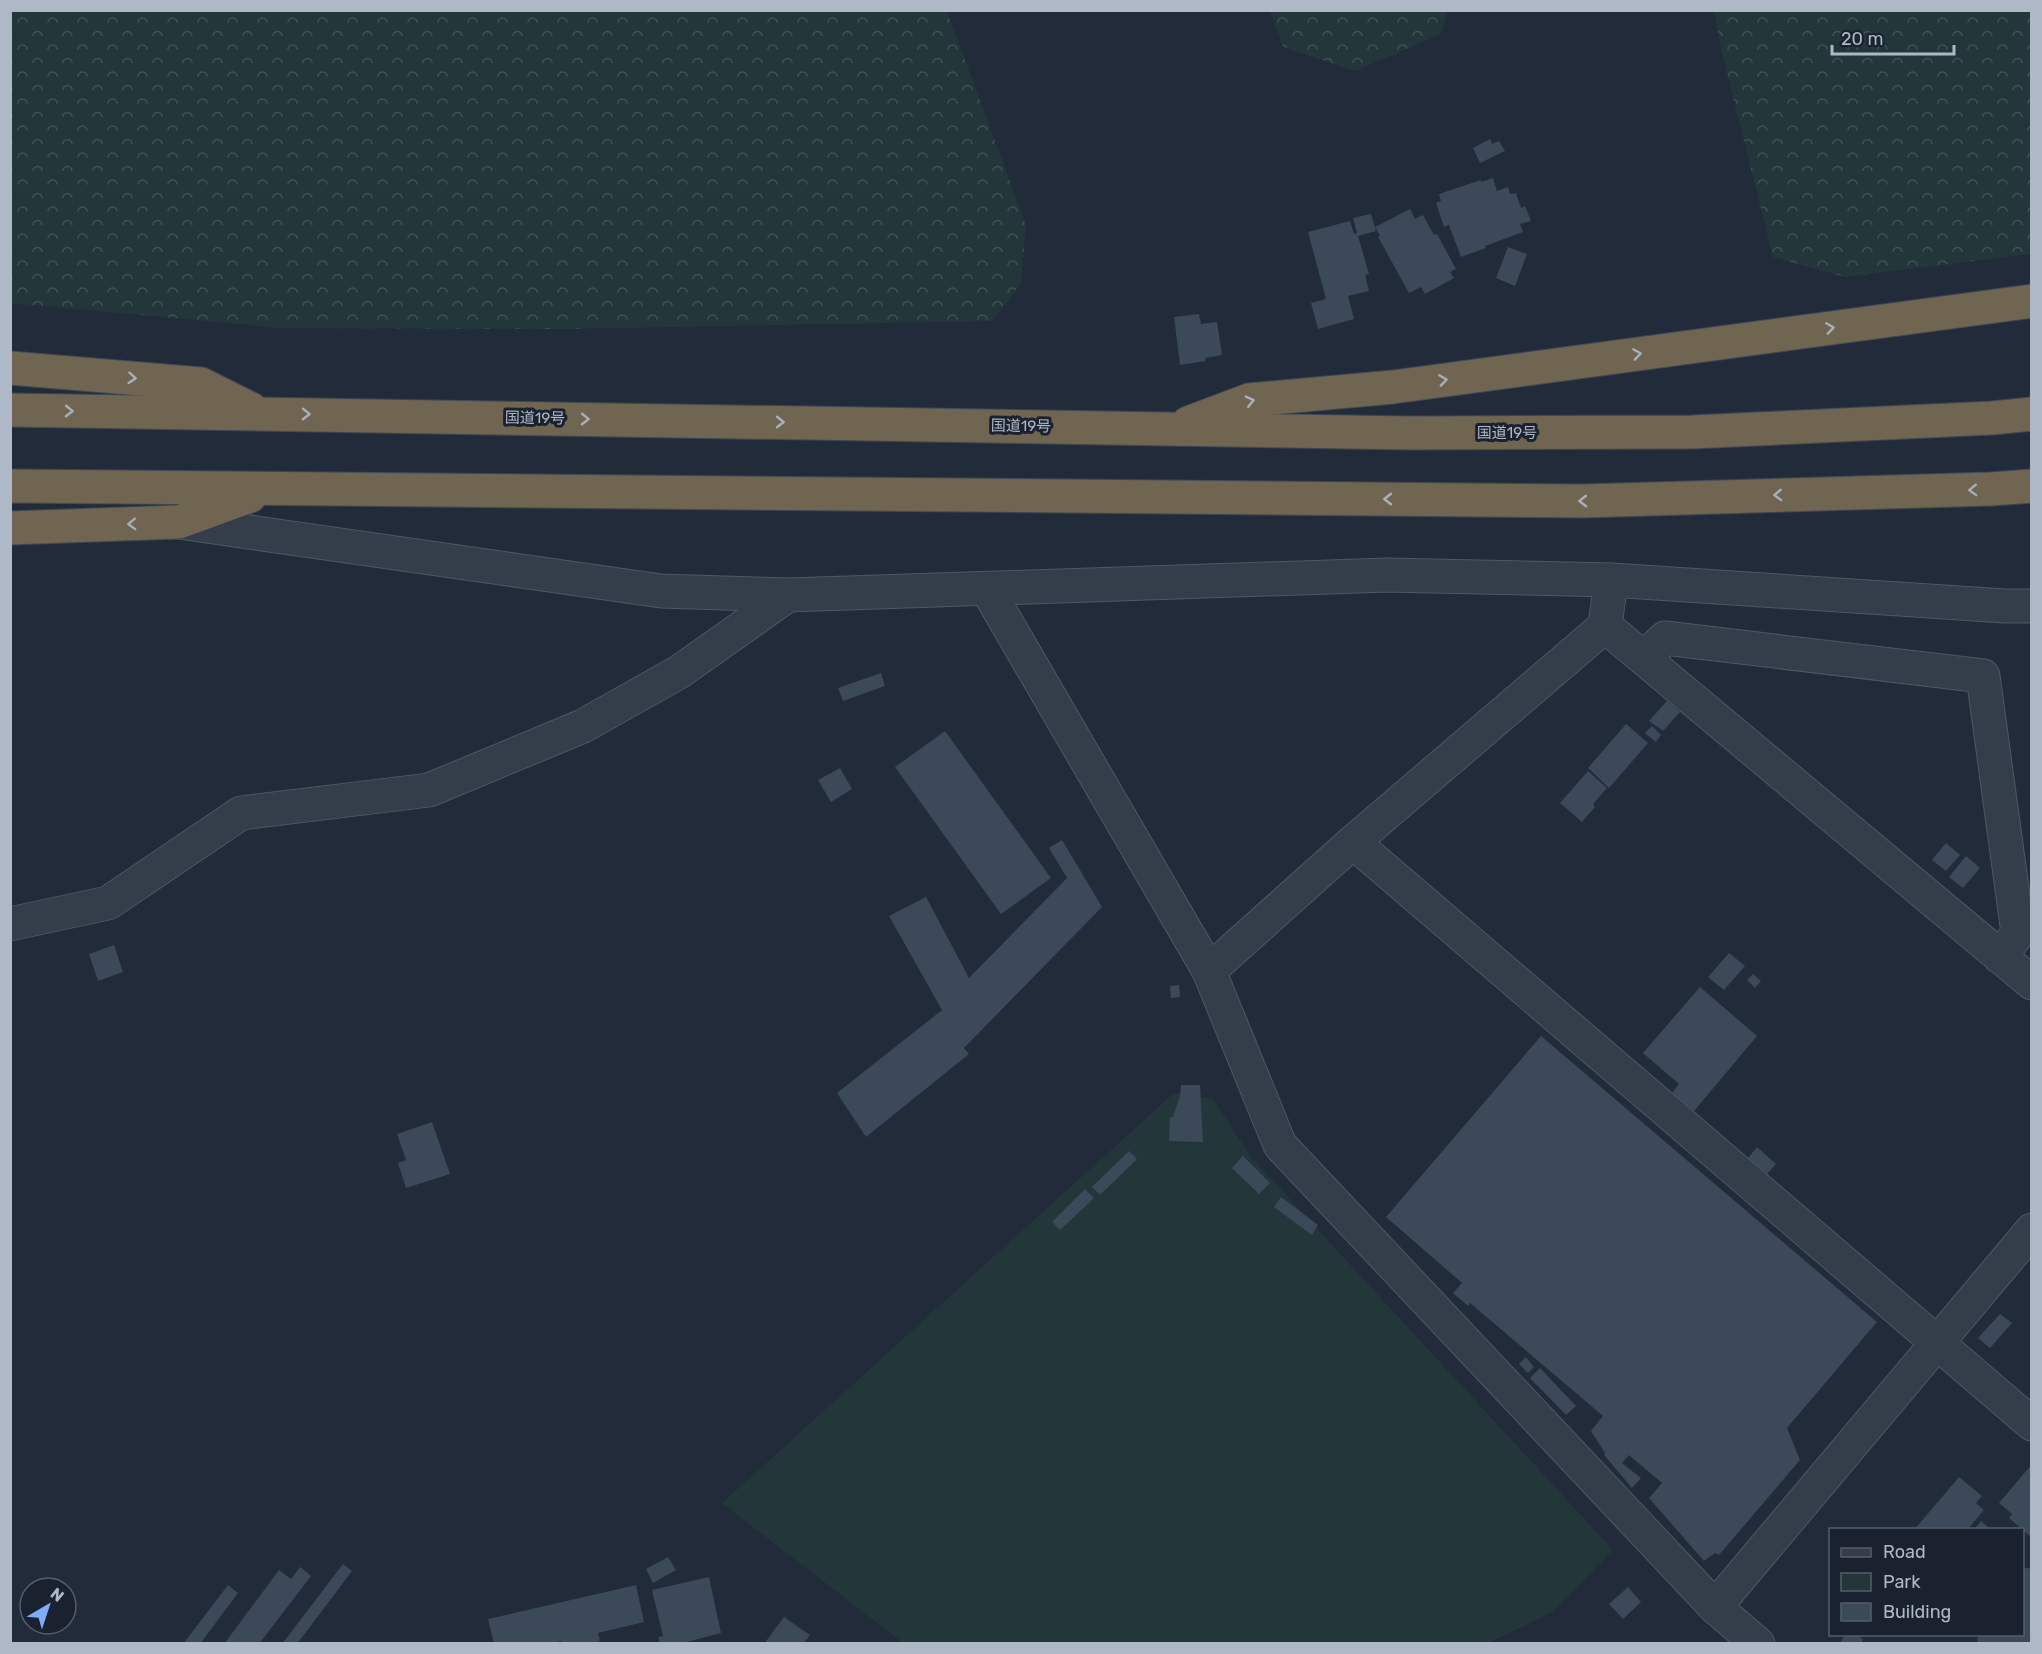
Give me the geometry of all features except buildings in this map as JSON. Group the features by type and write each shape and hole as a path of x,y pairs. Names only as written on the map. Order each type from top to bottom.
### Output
{"highway":[{"path":"1176,429 1249,400 1393,387 2031,301"},
{"path":"10,368 201,384 260,413"},
{"name":"国道19号","path":"10,410 1411,433 1692,432 1980,419 2031,414"},
{"path":"10,486 1582,501 2031,486"},
{"path":"10,528 179,522 268,489"}],"street":[{"path":"179,522 661,591 788,595 1387,575 1611,580 2031,606"},
{"path":"1209,971 1353,842 1605,626 1611,580"},
{"path":"987,589 1209,971 1280,1145 1715,1607 1758,1644"},
{"path":"10,924 108,903 241,813 429,790 572,730 679,672 788,595"},
{"path":"1605,626 2031,984"},
{"path":"1644,658 1665,638 1983,676 2018,933 2000,957"},
{"path":"1353,842 2031,1424"},
{"path":"1715,1607 2031,1230"}],"green space":[{"path":"1270,10 1448,11 1441,34 1355,71 1283,47"},
{"path":"10,11 947,11 1026,225 1021,283 993,321 560,329 282,328 11,303"},
{"path":"1714,11 2031,11 2031,254 1845,277 1773,257 1722,53"},
{"path":"1174,1093 1213,1099 1252,1158 1613,1550 1551,1613 1488,1643 903,1643 722,1503"}]}
